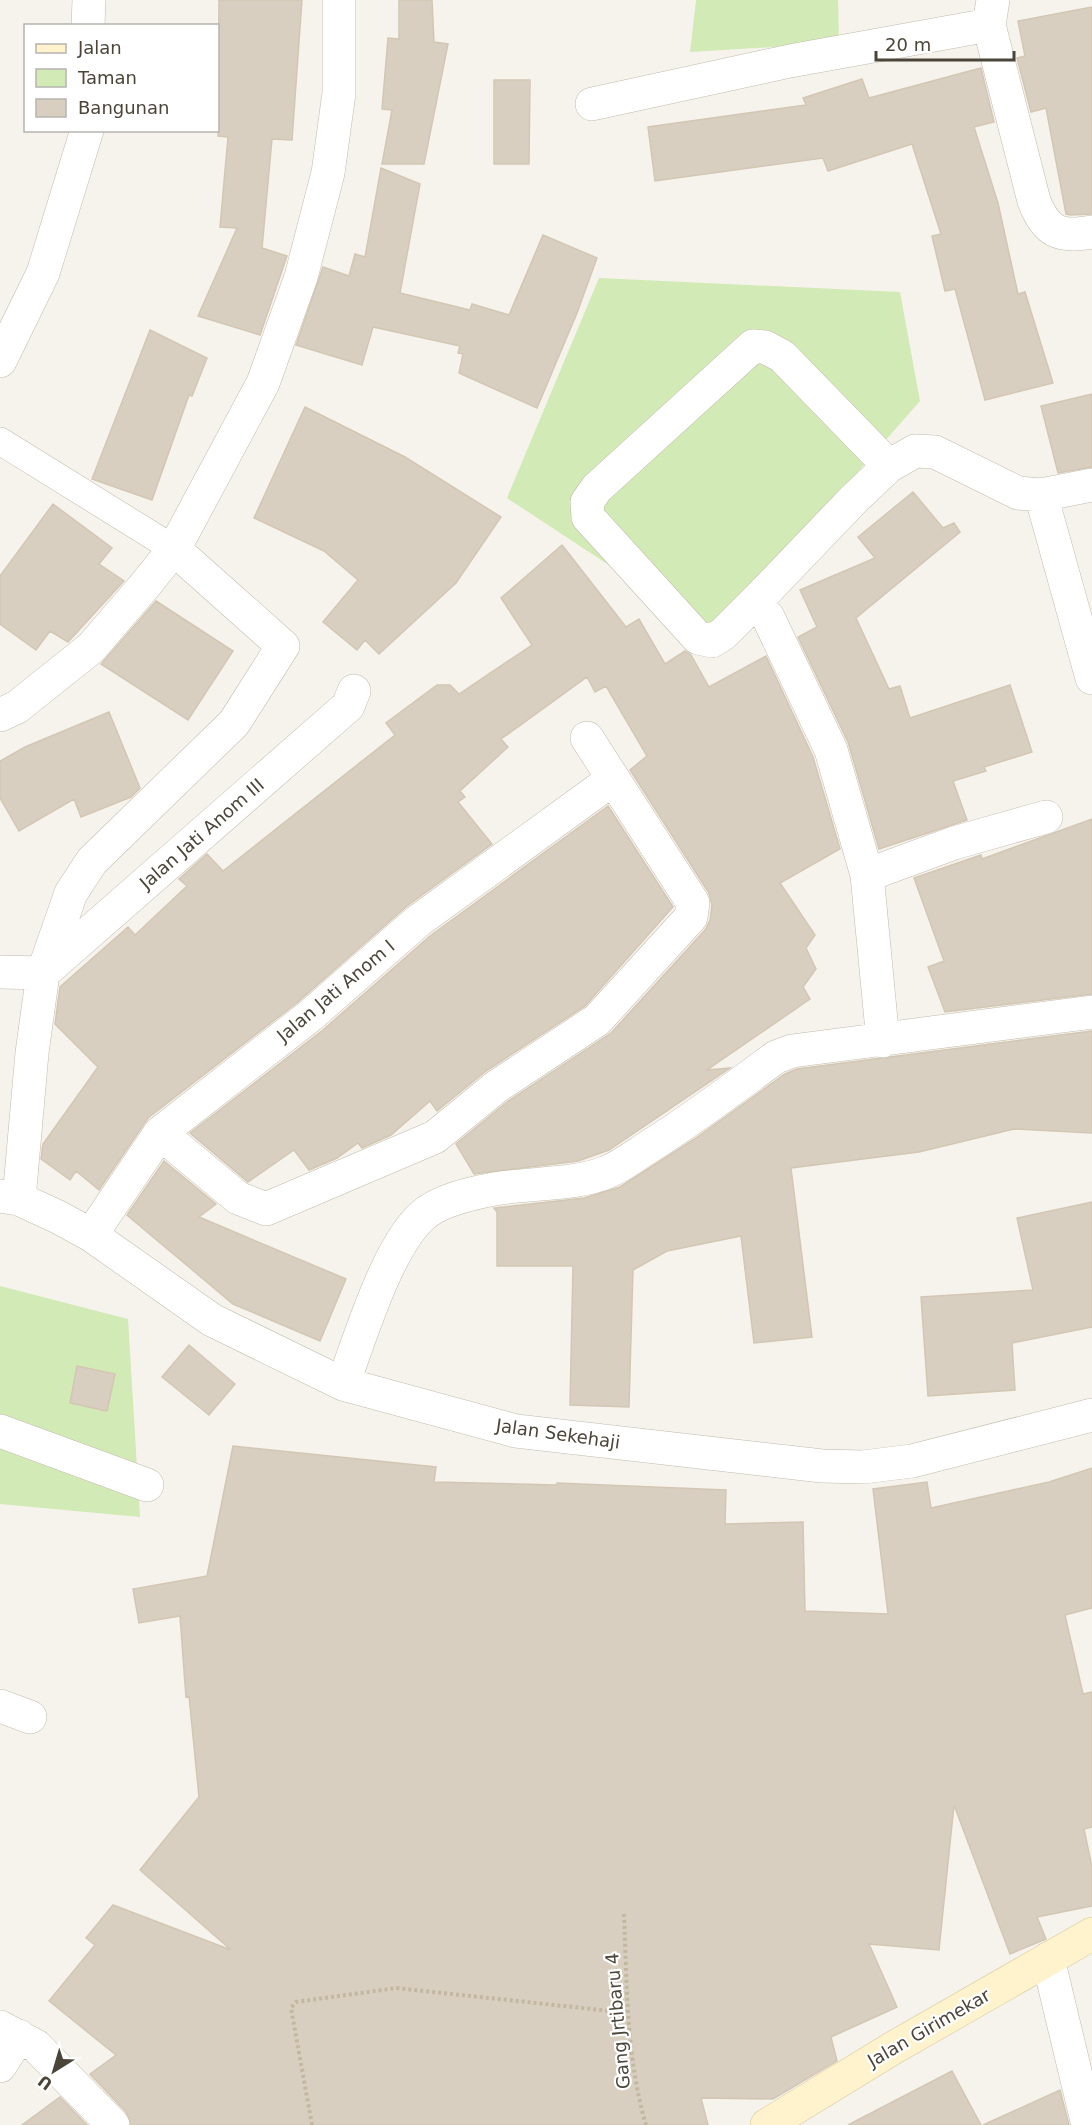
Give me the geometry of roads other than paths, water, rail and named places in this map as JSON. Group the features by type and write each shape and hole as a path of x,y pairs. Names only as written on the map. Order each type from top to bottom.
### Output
{"street":[{"path":"88,24 89,0"},
{"path":"0,715 16,707 91,648 174,549 263,383 301,278 328,173 339,93 339,0"},
{"path":"592,104 790,61 991,12 1034,201 1042,222 1057,233 1092,232"},
{"path":"0,361 44,273 86,132"},
{"path":"889,466 782,356 765,347 753,346 597,488 587,502 588,517 698,638 712,640 723,634 889,466 915,452 935,452 1003,488 1018,493 1041,495 1092,485"},
{"path":"1041,495 1092,678"},
{"path":"10,1198 43,974 71,893 92,861 234,723 283,646 174,549"},
{"path":"768,617 831,750 867,875 883,1041"},
{"name":"Jalan Jati Anom III","path":"43,974 348,706 354,691"},
{"path":"160,1133 238,1198 267,1209 435,1137 496,1087 597,1020 691,917 693,903 587,738"},
{"name":"Jalan Jati Anom I","path":"90,1235 160,1133 311,1015 418,921 613,779"},
{"path":"867,875 954,843 1046,816"},
{"path":"0,972 43,974"},
{"path":"343,1384 383,1278 423,1215 457,1199 493,1190 581,1180 607,1172 688,1122 776,1057 825,1046 883,1041 1092,1012"},
{"name":"Jalan Sekehaji","path":"10,1198 90,1235 212,1320 343,1384 516,1431 822,1466 863,1467 912,1461 1092,1415"},
{"path":"0,1431 147,1485"},
{"name":"Jalan Girimekar","path":"767,2125 893,2048 1092,1934"},
{"path":"1048,1959 1088,2125"},
{"path":"0,2066 10,2032 36,2046 113,2125"}],"lane":[{"path":"0,441 174,549"}]}
